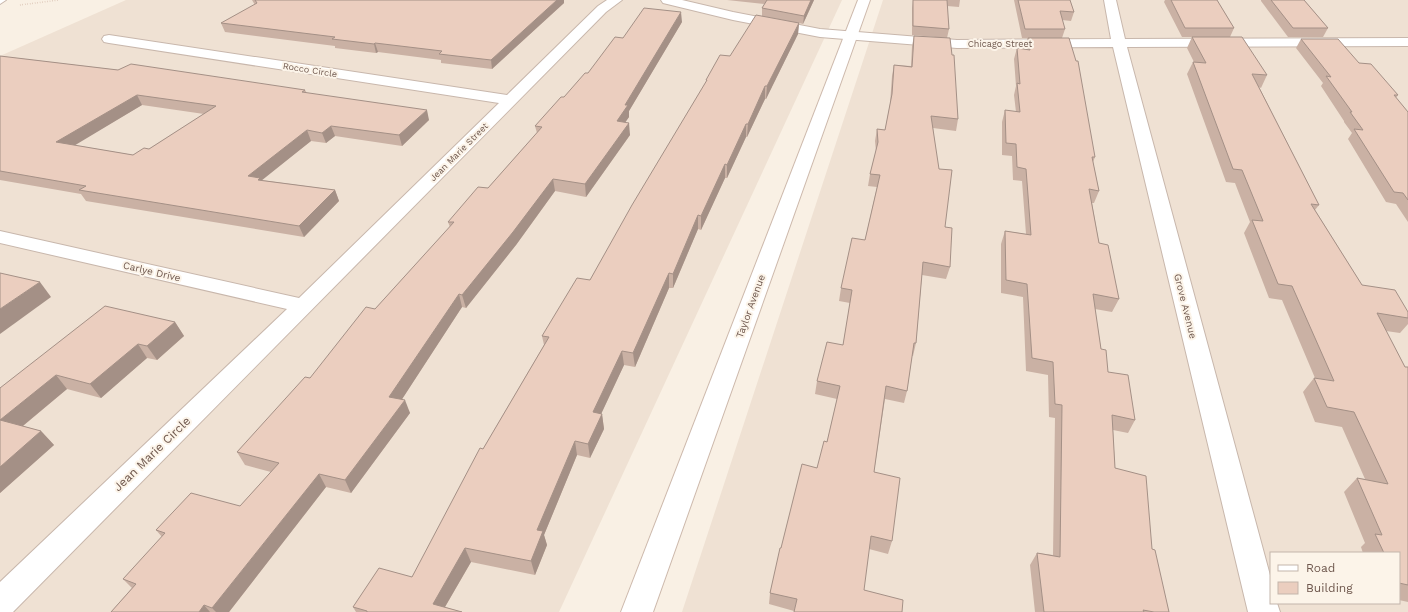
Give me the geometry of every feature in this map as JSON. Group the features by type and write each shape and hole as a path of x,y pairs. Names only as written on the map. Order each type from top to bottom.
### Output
{"street":[{"name":"Jean Marie Street","path":"304,306 602,9 616,0"},
{"name":"Chicago Street","path":"668,0 733,16 807,30 850,36 956,44 1408,42"},
{"name":"Taylor Avenue","path":"637,612 864,0"},
{"name":"Grove Avenue","path":"1110,0 1119,43 1264,612"},
{"name":"Rocco Circle","path":"109,39 511,100"},
{"path":"1392,42 1404,56"},
{"name":"Carlye Drive","path":"0,237 304,306"},
{"name":"Jean Marie Circle","path":"0,603 304,306"}],"path":[{"path":"14,6 59,0"}],"shaded area":[{"path":"126,0 842,0 559,612 0,612 0,56"},
{"path":"883,0 1408,0 1408,612 682,612"}],"building":[{"path":"255,0 557,0 491,60 439,54 442,51 332,39 335,37 221,23 257,3"},
{"path":"767,0 811,0 804,16 762,8"},
{"path":"913,0 947,0 949,29 913,26"},
{"path":"1018,0 1070,0 1074,12 1060,11 1065,29 1025,29"},
{"path":"1171,0 1217,0 1234,28 1185,28"},
{"path":"1271,0 1304,0 1328,28 1293,28"},
{"path":"644,8 681,12 625,105 628,105 617,121 629,123 585,184 553,179 513,232 462,295 459,294 389,397 405,400 345,480 319,474 212,608 204,605 199,612 111,612 136,584 123,579 165,533 156,530 191,493 240,506 279,463 237,452 305,377 310,378 366,307 375,309 454,222 448,222 478,187 488,188 542,127 535,126 585,73 588,73 615,37 623,38"},
{"path":"756,15 799,23 767,86 765,86 727,165 725,164 701,216 698,215 673,274 669,273 633,353 622,351 593,412 602,414 588,444 575,441 537,530 543,531 531,561 465,548 433,604 462,612 367,612 353,607 379,568 412,577 480,448 483,449 549,337 542,336 577,278 590,280 632,205 707,80 720,55 730,56"},
{"path":"914,36 950,38 952,55 954,55 958,119 931,116 939,169 952,170 945,227 952,228 950,267 923,262 916,343 914,343 907,391 886,386 874,472 900,478 892,541 871,536 864,590 903,600 902,612 794,612 797,599 770,593 802,464 817,468 824,441 827,442 840,386 817,381 827,342 843,345 852,290 841,288 852,238 865,240 880,175 870,174 878,142 877,129 885,130 892,94 894,65 912,67"},
{"path":"1192,37 1242,37 1267,75 1252,74 1319,205 1311,204 1362,285 1395,290 1408,312 1408,318 1377,313 1405,367 1408,367 1408,585 1400,583 1400,552 1384,552 1375,534 1382,535 1357,478 1388,484 1354,412 1327,407 1314,378 1334,381 1292,286 1278,284 1252,220 1263,221 1242,170 1233,169 1193,62 1206,63"},
{"path":"1028,38 1069,38 1076,61 1078,61 1095,157 1092,157 1099,191 1089,189 1099,243 1108,245 1119,299 1093,294 1101,349 1106,350 1108,372 1128,375 1135,420 1112,415 1115,468 1146,476 1152,549 1155,550 1169,612 1143,610 1144,612 1044,612 1037,553 1060,557 1062,405 1055,404 1053,362 1032,358 1027,284 1006,280 1005,231 1031,235 1026,169 1017,167 1016,144 1006,143 1005,110 1020,112 1017,83 1020,84 1017,48 1030,50"},
{"path":"1301,39 1338,39 1359,63 1371,64 1398,95 1394,95 1408,112 1408,200 1403,193 1394,192 1354,129 1363,130 1326,76 1331,77"},
{"path":"0,56 118,70 131,64 305,90 302,92 427,110 399,135 331,126 322,133 307,130 248,176 260,178 258,180 335,190 299,226 79,190 86,186 0,171","holes":["137,95 216,106 149,149 144,148 133,155 56,142"]},
{"path":"0,273 40,282 0,309"},
{"path":"105,306 175,322 147,346 138,344 90,384 56,375 0,420 0,388"},
{"path":"0,420 41,431 0,467"}]}
